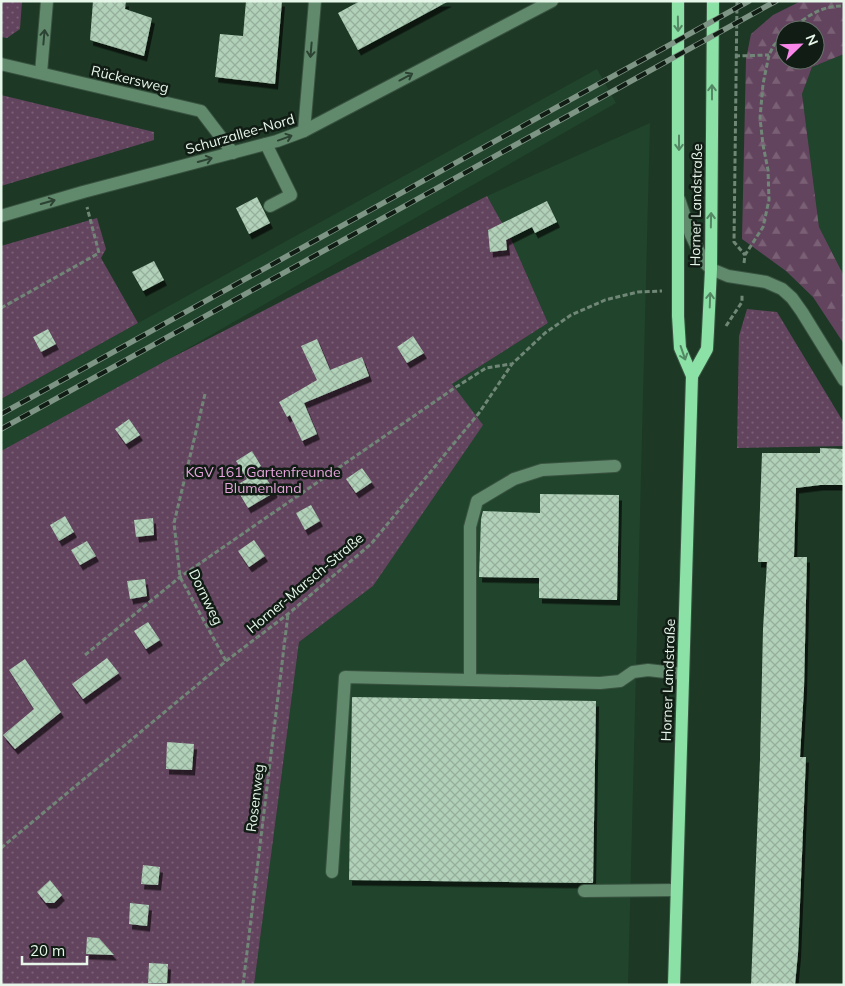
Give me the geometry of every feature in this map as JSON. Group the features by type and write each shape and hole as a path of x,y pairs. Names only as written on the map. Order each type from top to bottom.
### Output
{"main road":[{"name":"Horner Landstraße","path":"674,985 692,376 680,348 678,290 678,1"},
{"name":"Horner Landstraße","path":"692,376 707,349 711,269 712,1"}],"street":[{"path":"41,73 47,1"},
{"path":"304,131 315,1"},
{"name":"Schurzallee-Nord","path":"1,216 83,192 266,144 304,131 552,1"},
{"name":"Rückersweg","path":"1,64 201,111 233,153"},
{"path":"266,144 291,195 270,206"},
{"path":"679,198 696,247 704,262 711,269 728,276 772,284 782,289 792,298 802,312 844,380"},
{"path":"470,680 470,527 477,501 514,479 542,470 615,466"},
{"path":"332,872 345,677 600,683 620,681 633,672 648,670 683,674"},
{"path":"584,891 676,890"}],"path":[{"path":"737,1 734,242 745,255 763,227 769,200 768,170 760,118 763,84 769,55 775,44"},
{"path":"804,20 815,12 832,6 844,6"},
{"path":"745,56 769,55"},
{"path":"1,308 99,253 83,192"},
{"name":"Horner-Marsch-Straße","path":"1,848 226,661 288,614 371,544 479,414 512,364 545,333 565,320 605,300 638,292 678,290"},
{"path":"85,655 180,577 486,368 512,364"},
{"name":"Dornweg","path":"205,394 174,522 180,577 226,661"},
{"name":"Rosenweg","path":"244,985 288,614"}],"shaded area":[{"path":"844,54 844,276 819,227 802,94 811,70 825,70 825,62"},
{"path":"597,69 616,103 169,359 1,451 1,399"},
{"path":"650,123 628,985 254,985 299,642 373,586 452,384 548,323 511,239 487,196"}],"green space":[{"path":"1,1 22,1 20,29 7,38 1,37"},
{"path":"801,1 844,1 844,54 825,62 825,20 775,20 775,70 811,70 802,94 819,227 844,276 844,344 813,297 786,271 742,239 746,59 751,34 773,15"},
{"path":"1,95 154,132 154,140 1,186"},
{"name":"KGV 161 Gartenfreunde Blumenland","path":"487,196 511,239 548,323 452,384 483,425 373,586 299,642 254,985 1,985 1,451 169,359"},
{"path":"97,218 106,249 101,258 138,323 1,399 1,246"},
{"path":"747,309 777,312 844,423 844,446 737,448 739,336"}],"building":[{"path":"93,1 126,1 125,9 152,18 144,56 90,40"},
{"path":"246,1 282,1 275,84 215,77 220,34 243,36"},
{"path":"360,1 449,1 358,50 338,13"},
{"path":"257,197 270,223 249,234 236,208"},
{"path":"547,201 557,222 535,233 532,227 506,240 507,250 490,252 488,230"},
{"path":"154,261 164,280 143,291 132,272"},
{"path":"48,329 56,344 41,352 33,337"},
{"path":"413,336 424,353 407,363 397,347"},
{"path":"317,339 330,370 362,357 369,376 304,403 317,434 302,441 290,415 287,417 279,402 317,380 301,346"},
{"path":"129,419 140,435 126,444 115,429"},
{"path":"820,448 844,449 844,485 796,488 794,557 807,557 804,688 800,757 806,757 795,985 751,985 767,562 758,562 762,453 820,453"},
{"path":"252,451 261,466 259,467 275,492 248,508 235,486 247,479 236,461"},
{"path":"362,468 372,482 356,493 346,479"},
{"path":"540,494 619,495 617,600 539,598 539,578 479,577 481,519 483,511 540,513"},
{"path":"311,505 320,521 305,530 296,513"},
{"path":"65,516 74,532 59,541 50,525"},
{"path":"153,518 154,535 136,537 134,520"},
{"path":"254,540 265,556 249,567 238,551"},
{"path":"87,541 96,556 80,565 71,550"},
{"path":"145,579 147,596 130,599 127,581"},
{"path":"148,622 160,640 146,649 134,631"},
{"path":"107,658 119,673 83,699 72,684"},
{"path":"25,659 61,712 15,749 3,735 34,709 9,670"},
{"path":"352,697 596,701 593,883 349,880"},
{"path":"167,742 194,744 192,770 166,769"},
{"path":"143,865 160,867 158,885 141,884"},
{"path":"50,880 62,895 54,903 46,903 37,892"},
{"path":"130,903 149,905 147,926 129,924"},
{"path":"87,937 99,938 114,955 86,954"},
{"path":"149,963 168,964 167,983 148,983"}],"railway":[{"path":"1,414 749,1"},
{"path":"1,429 776,1"}]}
